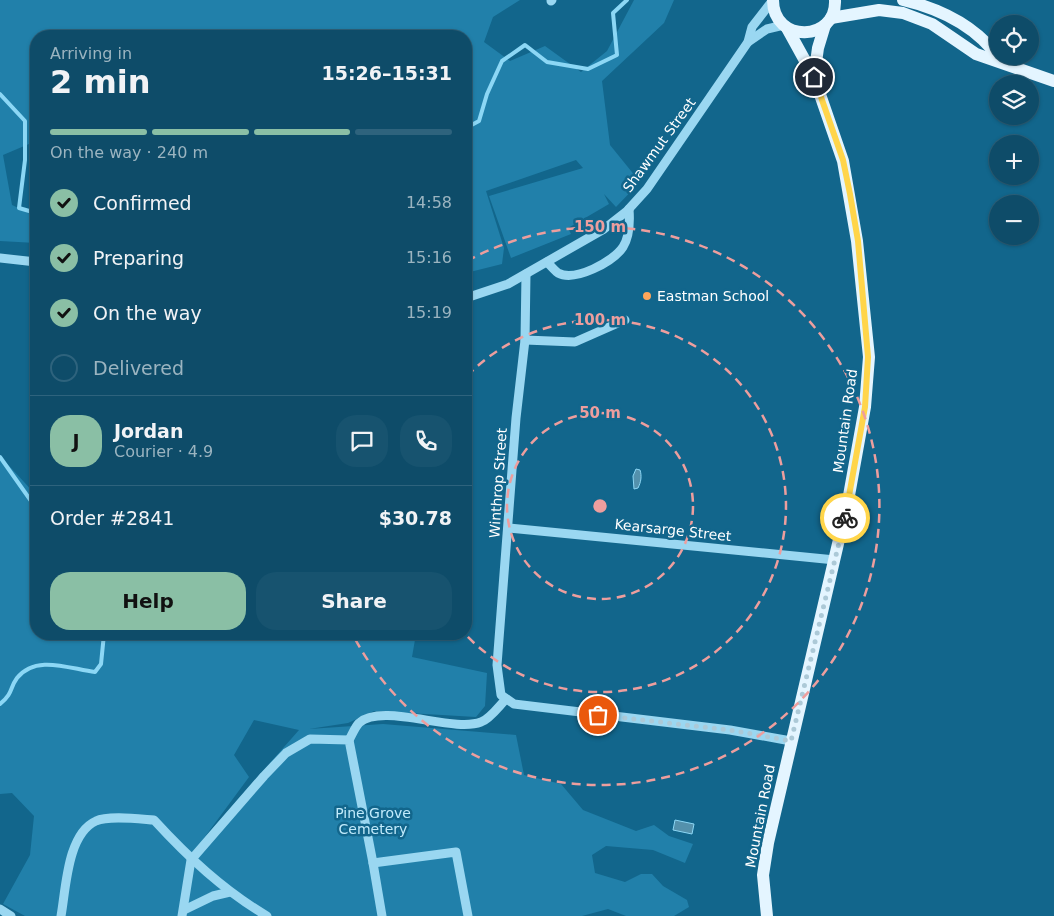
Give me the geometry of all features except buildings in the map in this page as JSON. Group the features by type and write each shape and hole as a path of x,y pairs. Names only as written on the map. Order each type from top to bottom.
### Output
{"main road":[{"name":"Mountain Road","path":"767,916 763,889 765,860 858,454 865,407 868,357 858,241 843,160 814,77 804,63 786,27 775,12 773,0"},
{"name":"Mountain Road","path":"814,77 818,48 835,0"},
{"path":"903,0 932,8 963,24 982,38 989,46"},
{"path":"786,27 807,33 828,21 867,11 902,13 932,24 976,54 989,58"},
{"path":"1010,65 1038,77 1054,81"}],"street":[{"name":"Shawmut Street","path":"472,296 508,284 604,229 629,209 646,189 748,42 752,27 773,0"},
{"name":"Shawmut Street","path":"748,42 767,29 786,27"},
{"path":"547,262 558,272 569,276 605,264 623,246 630,228 629,209"},
{"path":"0,258 30,261"},
{"name":"Winthrop Street","path":"504,697 498,665 516,418 525,340 526,274"},
{"path":"525,340 575,342 625,320"},
{"name":"Kearsarge Street","path":"509,528 835,560"},
{"path":"382,916 349,740 358,724 367,719 394,716 456,724 481,722 504,697 514,704 542,709 730,730 791,741"},
{"path":"183,913 191,860 286,753 310,738 349,740"},
{"path":"61,916 71,859 78,837 96,820 122,818 154,820 191,860 230,892 267,916"},
{"path":"373,863 456,852 468,916"},
{"path":"183,913 213,896 230,892"},
{"path":"0,909 11,916"}],"green space":[{"path":"0,0 520,0 493,17 484,42 510,61 545,46 581,72 607,51 634,0 674,0 664,23 602,81 610,145 640,182 616,207 604,194 609,204 568,228 571,234 511,258 489,196 583,168 576,160 486,191 504,248 502,264 472,272 472,30 30,30 30,144 3,155 12,205 30,213 30,243 0,241"},
{"name":"Pine Grove Cemetery","path":"0,456 30,488 30,640 415,640 412,657 487,673 485,706 476,717 374,711 348,723 309,729 383,724 516,735 524,775 561,784 583,810 636,831 654,825 669,836 693,844 685,863 653,850 606,846 592,855 595,873 625,882 641,874 652,874 663,886 687,900 689,907 674,916 626,916 608,909 582,916 25,916 3,904 30,855 34,816 12,793 0,794","holes":["254,720 299,730 204,838 249,777 234,755"]}],"shaded area":[{"path":"636,469 640,470 641,479 638,488 634,489 633,476"},
{"path":"675,820 694,824 692,834 673,830"}],"waterway":[{"path":"472,125 479,121 487,94 502,61 525,45 547,62 588,69 617,55 613,13 627,0"},
{"path":"0,94 25,121 25,160 19,208 30,211"},
{"path":"0,457 30,500"},
{"path":"0,704 9,693 17,678 25,671 34,667 54,665 95,672 101,664 103,640"}],"way so far":[{"path":"598,715 730,730 791,741 845,518"}],"place":[{"name":"Eastman School","path":"647,296"}],"route":[{"path":"814,77 843,160 850,194 858,241 868,357 865,407 845,518"}]}
